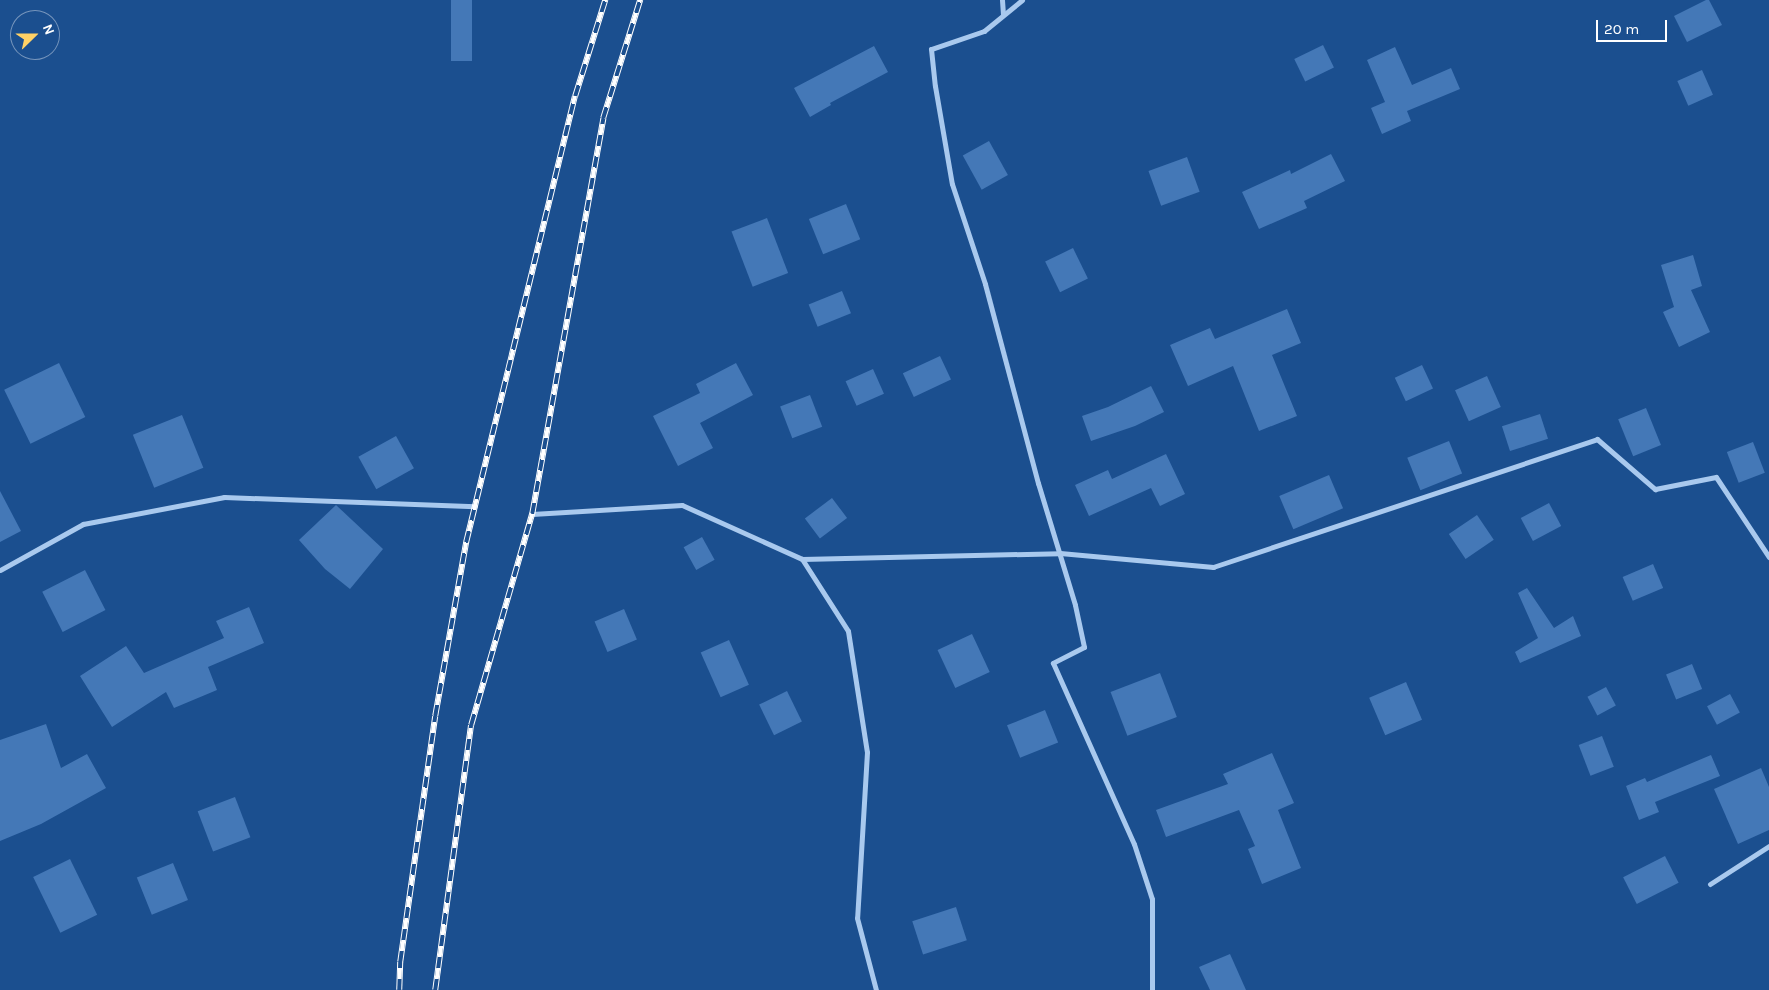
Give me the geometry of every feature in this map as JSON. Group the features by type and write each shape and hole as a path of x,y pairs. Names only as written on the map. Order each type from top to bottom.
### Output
{"street":[{"path":"1002,0 1003,14"},
{"path":"1022,0 984,31 931,49 935,86 952,184 985,284 1038,483 1075,605 1084,647 1053,663 1134,844 1152,899 1152,990"},
{"path":"532,514 682,505 802,559 1060,554 1213,567 1597,439 1655,489 1716,477 1769,557"},
{"path":"0,570 83,524 224,497 475,506"},
{"path":"802,559 848,631 868,752 857,918 876,990"},
{"path":"1710,884 1769,846"}],"building":[{"path":"451,0 472,0 472,61 451,61"},
{"path":"1709,0 1722,25 1687,42 1674,16"},
{"path":"1323,45 1334,67 1305,81 1294,59"},
{"path":"874,46 888,72 830,103 831,105 810,117 794,88"},
{"path":"1395,47 1412,85 1451,68 1460,89 1407,111 1411,121 1382,134 1371,108 1385,102 1367,60"},
{"path":"1702,70 1713,95 1688,106 1677,81"},
{"path":"989,141 1008,175 982,190 963,156"},
{"path":"1331,154 1345,181 1304,201 1307,208 1259,229 1242,192 1290,170 1291,174"},
{"path":"1187,157 1200,192 1161,206 1148,171"},
{"path":"846,204 860,239 823,254 809,219"},
{"path":"767,218 788,273 753,287 732,232"},
{"path":"1073,248 1088,279 1060,292 1045,262"},
{"path":"1693,255 1702,286 1691,290 1710,332 1679,347 1663,312 1674,307 1661,265"},
{"path":"842,291 851,313 818,327 809,304"},
{"path":"1287,309 1301,343 1272,355 1297,416 1259,431 1233,366 1188,386 1170,345 1210,328 1215,339"},
{"path":"940,356 951,380 914,397 903,373"},
{"path":"59,363 85,417 30,444 4,390"},
{"path":"736,363 753,395 700,423 713,448 678,466 653,416 700,393 696,384"},
{"path":"1422,365 1433,389 1406,401 1395,378"},
{"path":"873,369 884,394 857,406 846,381"},
{"path":"1487,376 1501,407 1469,421 1455,390"},
{"path":"1151,386 1164,412 1135,426 1091,441 1082,416 1108,407"},
{"path":"810,395 822,427 792,438 780,406"},
{"path":"1646,408 1661,445 1633,456 1618,419"},
{"path":"1540,414 1548,439 1510,451 1502,426"},
{"path":"182,415 203,468 154,488 133,435"},
{"path":"396,436 414,468 376,489 358,457"},
{"path":"1449,441 1462,473 1420,490 1407,458"},
{"path":"1753,442 1765,473 1739,483 1727,452"},
{"path":"1166,454 1185,494 1160,506 1151,488 1089,516 1075,485 1108,470 1112,479"},
{"path":"1329,475 1343,508 1293,529 1279,496"},
{"path":"0,491 21,531 0,542"},
{"path":"832,498 847,518 820,538 805,518"},
{"path":"1549,503 1561,526 1533,541 1521,518"},
{"path":"336,505 383,549 350,589 325,569 299,540"},
{"path":"1477,515 1494,540 1466,559 1449,534"},
{"path":"702,537 715,560 696,570 684,547"},
{"path":"1653,564 1663,588 1633,601 1623,577"},
{"path":"85,570 105,610 63,632 42,592"},
{"path":"1527,588 1554,628 1573,616 1581,636 1520,663 1515,652 1538,638 1518,593"},
{"path":"249,607 264,643 208,667 217,690 174,708 166,692 112,727 80,676 126,646 144,673 224,638 216,621"},
{"path":"624,609 637,639 607,652 595,622"},
{"path":"972,634 990,672 955,688 938,650"},
{"path":"729,640 749,685 721,697 701,653"},
{"path":"1692,664 1702,689 1676,700 1666,674"},
{"path":"1160,673 1177,717 1127,736 1111,692"},
{"path":"1406,682 1422,720 1385,735 1369,698"},
{"path":"1606,687 1616,706 1597,715 1587,697"},
{"path":"787,691 802,722 774,735 759,705"},
{"path":"1730,694 1740,713 1717,725 1707,706"},
{"path":"1045,710 1058,742 1020,758 1007,725"},
{"path":"46,724 61,768 87,754 106,788 41,824 0,841 0,740"},
{"path":"1602,736 1614,767 1590,776 1579,745"},
{"path":"1272,753 1294,803 1278,810 1301,868 1262,884 1248,849 1255,846 1239,810 1166,837 1156,810 1228,784 1223,774"},
{"path":"1711,755 1720,776 1655,802 1659,812 1639,820 1626,786 1645,778 1647,782"},
{"path":"1761,768 1769,787 1769,830 1738,844 1714,789"},
{"path":"235,797 250,837 213,851 198,811"},
{"path":"1665,856 1679,883 1637,904 1623,877"},
{"path":"70,859 97,915 60,933 33,877"},
{"path":"173,863 188,900 152,915 137,878"},
{"path":"956,907 967,940 923,955 912,921"},
{"path":"1230,954 1246,990 1210,990 1199,967"}],"railway":[{"path":"399,990 400,962 435,716 466,542 575,96 605,0"},
{"path":"435,990 471,725 532,514 603,118 640,0"}]}
